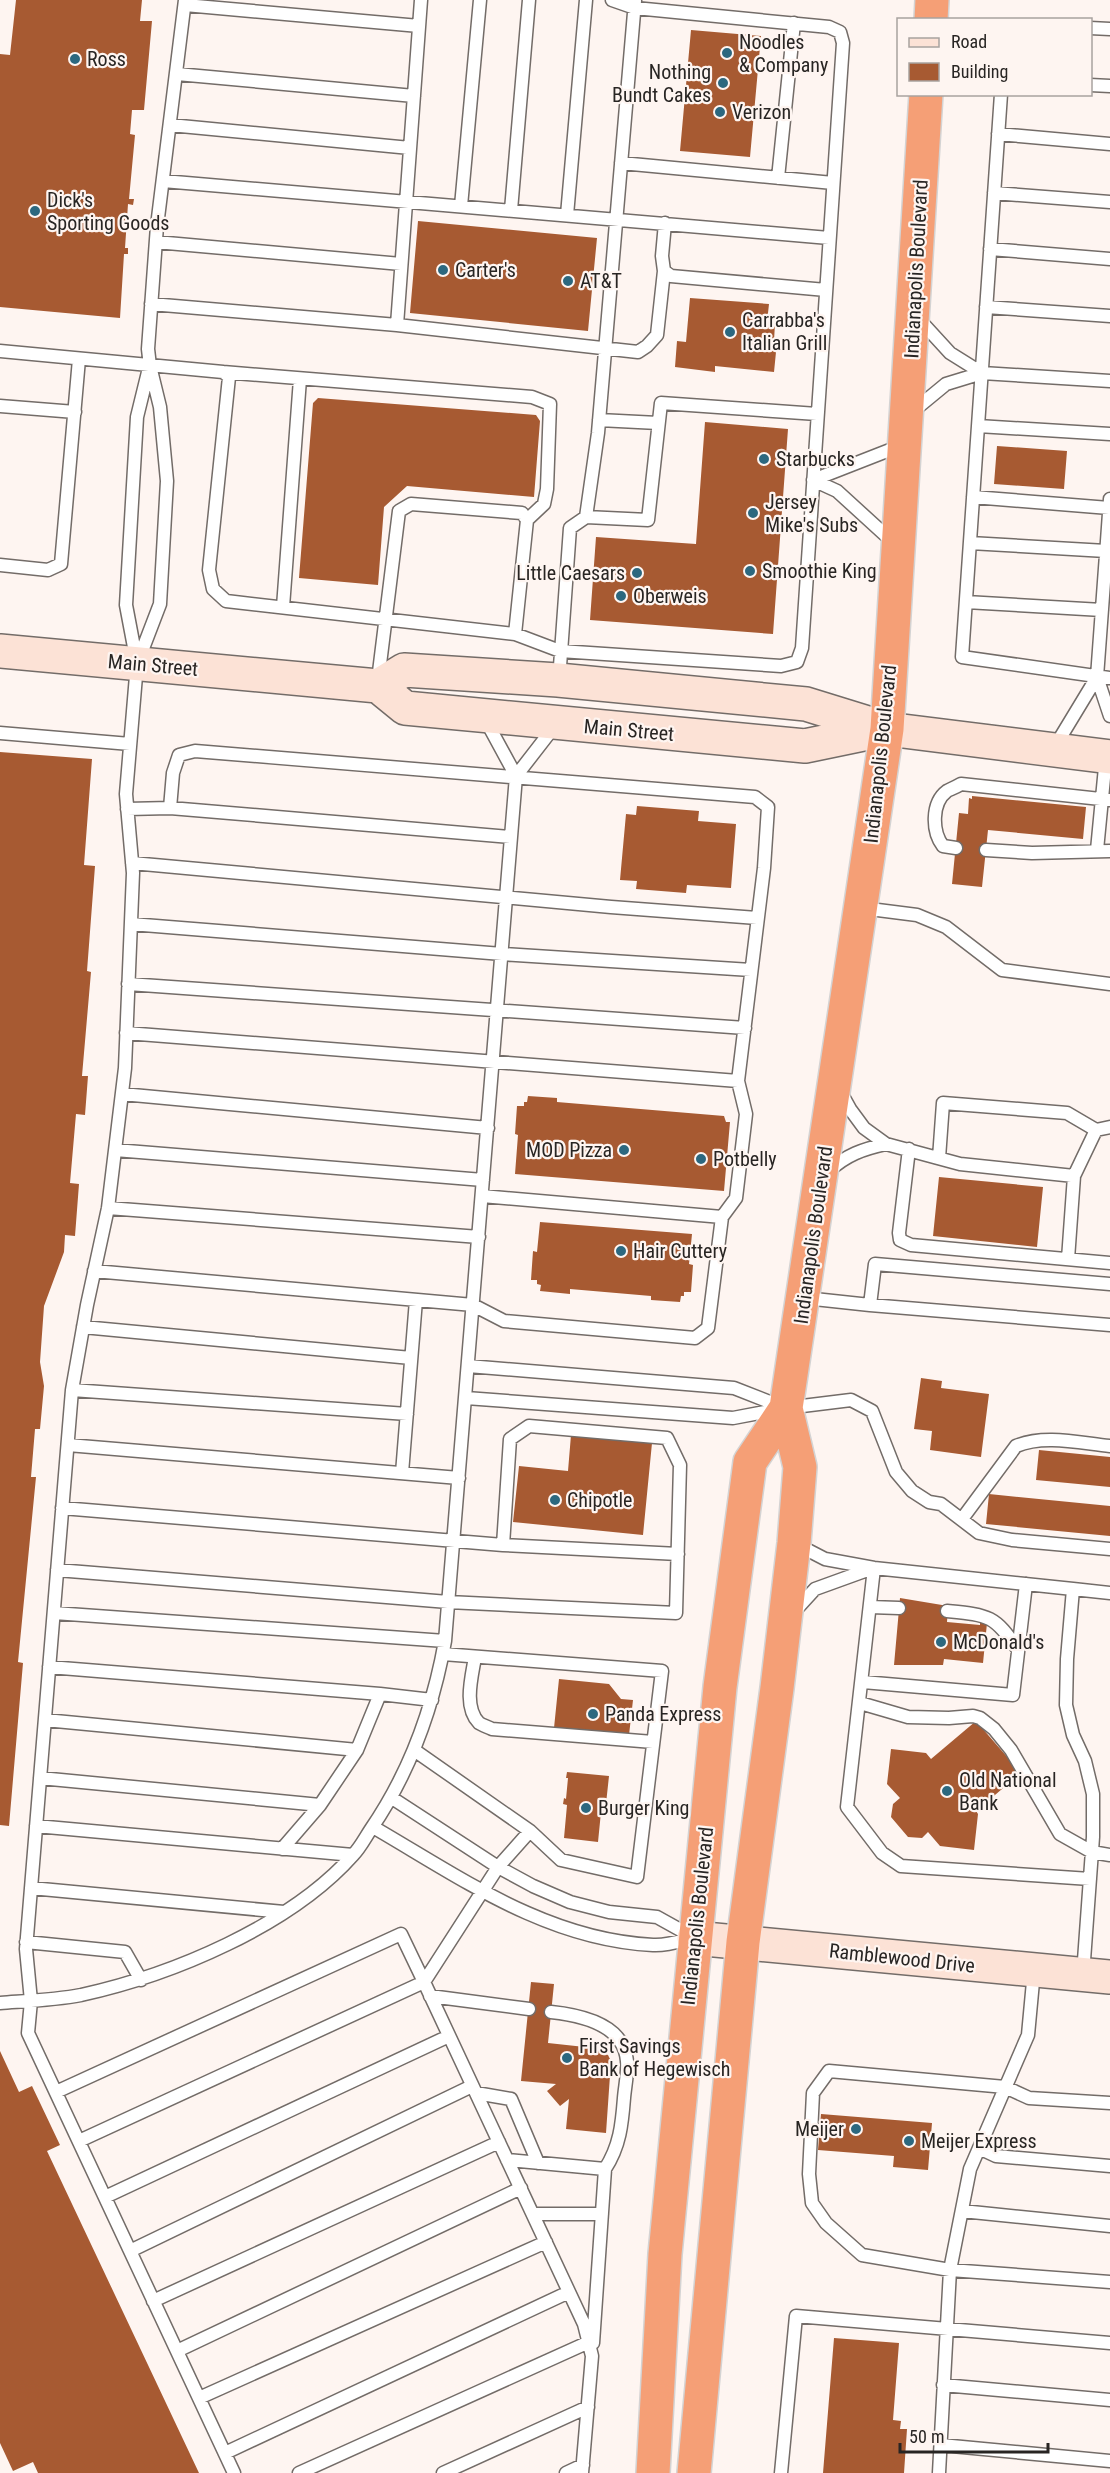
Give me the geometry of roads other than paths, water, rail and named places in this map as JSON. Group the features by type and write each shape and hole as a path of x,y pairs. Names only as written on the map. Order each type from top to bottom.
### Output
{"highway":[{"path":"931,18 932,0"},
{"name":"Indianapolis Boulevard","path":"694,2473 743,1942 794,1543 800,1467 786,1408 887,729 926,96"},
{"name":"Indianapolis Boulevard","path":"653,2473 665,2254 720,1687 750,1462 786,1408"}],"street":[{"name":"Main Street","path":"0,651 378,686 405,708 806,746 887,729"},
{"name":"Main Street","path":"378,686 404,670 559,666 806,704 887,729 1052,751 1108,756"},
{"name":"Ramblewood Drive","path":"694,1938 1096,1976"}],"lane":[{"path":"397,325 421,0"},
{"path":"461,206 480,0"},
{"path":"511,210 529,0"},
{"path":"567,215 586,0"},
{"path":"223,372 229,377 209,570 213,589 226,601 516,634 559,666 781,666 797,662 802,648 843,43 840,32 829,27 612,0"},
{"path":"137,664 160,604 167,481 160,407 148,349 156,242 185,3 419,26"},
{"path":"586,517 599,420 635,4"},
{"path":"778,178 794,23"},
{"path":"1092,28 1110,29"},
{"path":"177,74 414,96"},
{"path":"1092,85 1110,86"},
{"path":"1001,96 962,657 1104,678"},
{"path":"170,125 410,148"},
{"path":"998,134 1110,144"},
{"path":"621,163 833,183"},
{"path":"163,181 829,238"},
{"path":"994,193 1110,202"},
{"path":"151,304 397,325 638,352 648,346 657,335 664,271 662,256 665,223"},
{"path":"156,242 401,264"},
{"path":"990,249 1110,260"},
{"path":"664,271 671,276 826,290"},
{"path":"986,307 1110,316"},
{"path":"913,313 950,353 982,373"},
{"path":"0,351 150,366 532,396 550,404 547,489 544,504 527,520"},
{"path":"0,565 48,570 61,564 79,359"},
{"path":"150,366 137,417 126,605 137,664 126,794 132,863 122,1094 108,1208 72,1390 26,1942 31,2001 28,2033 234,2473"},
{"path":"813,480 905,431 946,384 982,373 1110,381"},
{"path":"283,607 300,378"},
{"path":"559,666 570,528 586,517 648,520 661,403 817,414"},
{"path":"0,406 75,412"},
{"path":"599,420 658,423"},
{"path":"978,426 1110,434"},
{"path":"813,480 837,491 898,547"},
{"path":"973,497 1109,508"},
{"path":"1110,499 1102,610 1104,678 1110,716"},
{"path":"378,686 399,511 411,504 522,513 527,520 516,634"},
{"path":"970,543 1108,544"},
{"path":"966,602 1102,610"},
{"path":"1052,751 1104,678"},
{"path":"483,717 516,776"},
{"path":"0,2003 79,1995 141,1980 207,1953 284,1912 310,1894 353,1855 392,1798 414,1750 432,1700 446,1641 516,776 556,723"},
{"path":"0,734 130,744"},
{"path":"94,1272 473,1305 504,1321 695,1338 708,1328 722,1217 736,1198 746,1114 738,1081 758,918 768,807 755,797 195,751 179,754 173,773 170,808"},
{"path":"986,850 1032,854 1104,851 1108,756"},
{"path":"956,848 942,846 935,836 934,815 945,793 961,784 1106,799"},
{"path":"127,808 170,808 511,837"},
{"path":"132,863 506,896 611,908 758,918"},
{"path":"861,908 917,915 946,927 1002,970 1110,984"},
{"path":"131,924 502,954 752,970"},
{"path":"128,984 745,1028"},
{"path":"126,1034 738,1081"},
{"path":"835,1082 849,1109 864,1128 886,1144 960,1164 1074,1176"},
{"path":"122,1094 488,1128"},
{"path":"939,1158 943,1102 1067,1113 1096,1130 1110,1126"},
{"path":"1068,1259 1074,1176 1096,1130"},
{"path":"821,1179 839,1162 859,1150 886,1144"},
{"path":"909,1149 900,1240 911,1245 1110,1263"},
{"path":"115,1150 483,1180"},
{"path":"482,1196 722,1217"},
{"path":"108,1208 479,1237"},
{"path":"870,1305 875,1264 1110,1284"},
{"path":"804,1298 1110,1325"},
{"path":"402,1473 416,1300"},
{"path":"83,1327 411,1359"},
{"path":"468,1366 734,1388 786,1408"},
{"path":"72,1390 407,1414"},
{"path":"466,1398 733,1418 786,1408 851,1400 872,1411 896,1472 912,1491 929,1502 941,1504 979,1533 1012,1540 1110,1549"},
{"path":"57,1570 448,1602 676,1613 680,1465 667,1438 529,1426 510,1439 503,1545"},
{"path":"962,1519 1016,1446 1029,1441 1043,1440 1110,1446"},
{"path":"68,1445 459,1478"},
{"path":"63,1508 503,1545 678,1554"},
{"path":"794,1543 825,1559 874,1568 1110,1593"},
{"path":"874,1568 863,1682 847,1806 882,1852 901,1866 1090,1879"},
{"path":"785,1622 815,1589 874,1568"},
{"path":"863,1682 1013,1695 1026,1584"},
{"path":"1073,1589 1066,1705 1073,1735 1085,1761 1093,1794 1090,1879 1096,1976"},
{"path":"870,1606 899,1608"},
{"path":"947,1611 993,1619 1007,1633 1018,1650"},
{"path":"54,1613 446,1641"},
{"path":"414,1750 530,1831 561,1860 637,1877 662,1671 443,1654"},
{"path":"475,1657 470,1694 473,1711 479,1723 492,1729 653,1742"},
{"path":"49,1667 432,1700"},
{"path":"282,1849 320,1805 357,1750 380,1694"},
{"path":"860,1703 908,1717 973,1716 980,1718 994,1729 1011,1750 1060,1834 1092,1852 1110,1854"},
{"path":"45,1720 357,1750"},
{"path":"40,1778 320,1805"},
{"path":"392,1798 533,1887 570,1902 609,1912 657,1917 694,1938"},
{"path":"36,1826 353,1855"},
{"path":"373,1827 522,1912 559,1927 603,1939 655,1946 694,1938"},
{"path":"79,2141 424,1982 498,1867 530,1831"},
{"path":"31,1888 284,1912"},
{"path":"56,2092 401,1934 584,2324 592,2356"},
{"path":"26,1942 125,1952 141,1980"},
{"path":"939,2473 950,2270 970,2169 1028,2035 1034,1971"},
{"path":"430,1996 528,2008"},
{"path":"551,2012 574,2015 602,2025 620,2041 627,2059 623,2116 616,2152 605,2169 583,2469 566,2473"},
{"path":"105,2197 449,2036"},
{"path":"1110,2103 1029,2098 1005,2087 829,2071 813,2093 809,2174 812,2203 826,2223 861,2255 950,2270 1110,2282"},
{"path":"130,2251 474,2089 511,2099 538,2163"},
{"path":"153,2301 499,2142"},
{"path":"979,2148 996,2156 1110,2166"},
{"path":"507,2160 605,2169"},
{"path":"177,2351 520,2188"},
{"path":"962,2211 1110,2226"},
{"path":"532,2214 602,2214"},
{"path":"199,2398 546,2242"},
{"path":"225,2453 569,2292"},
{"path":"781,2473 796,2316 1110,2343"},
{"path":"299,2473 589,2342"},
{"path":"944,2385 1110,2400"},
{"path":"443,2473 588,2407"},
{"path":"941,2445 1110,2461"}],"place":[{"name":"Noodles & Company","path":"727,53"},
{"name":"Ross","path":"75,59"},
{"name":"Nothing Bundt Cakes","path":"723,83"},
{"name":"Verizon","path":"720,112"},
{"name":"Dick's Sporting Goods","path":"35,211"},
{"name":"Carter's","path":"443,270"},
{"name":"AT&T","path":"568,281"},
{"name":"Carrabba's Italian Grill","path":"730,332"},
{"name":"Starbucks","path":"764,459"},
{"name":"Jersey Mike's Subs","path":"753,513"},
{"name":"Smoothie King","path":"750,571"},
{"name":"Little Caesars","path":"637,573"},
{"name":"Oberweis","path":"621,596"},
{"name":"MOD Pizza","path":"624,1150"},
{"name":"Potbelly","path":"701,1159"},
{"name":"Hair Cuttery","path":"621,1251"},
{"name":"Chipotle","path":"555,1500"},
{"name":"McDonald's","path":"941,1642"},
{"name":"Panda Express","path":"593,1714"},
{"name":"Old National Bank","path":"947,1791"},
{"name":"Burger King","path":"586,1808"},
{"name":"First Savings Bank of Hegewisch","path":"567,2058"},
{"name":"Meijer","path":"856,2129"},
{"name":"Meijer Express","path":"909,2141"}]}
